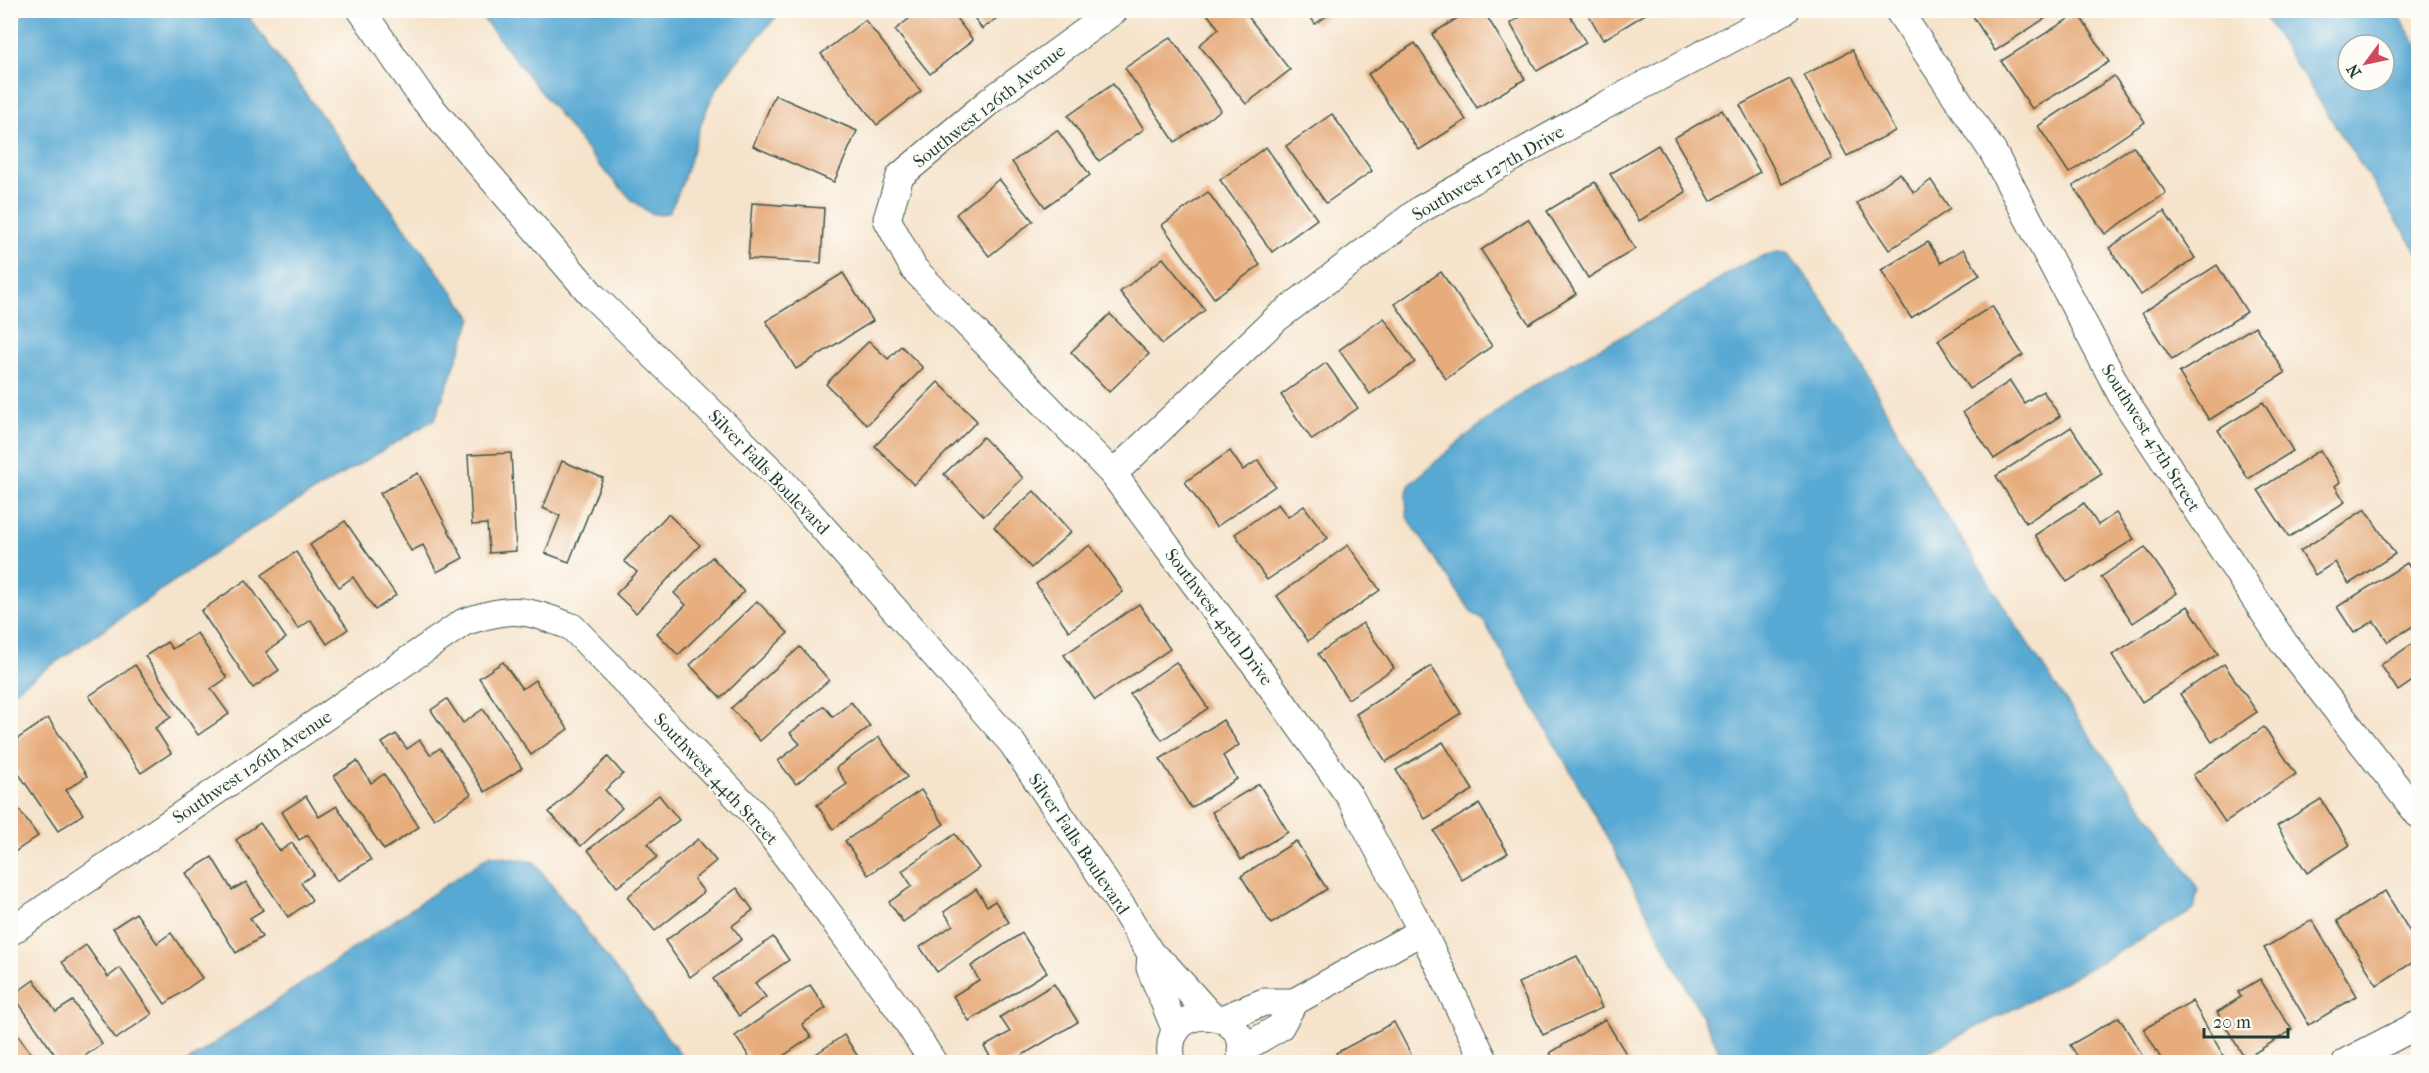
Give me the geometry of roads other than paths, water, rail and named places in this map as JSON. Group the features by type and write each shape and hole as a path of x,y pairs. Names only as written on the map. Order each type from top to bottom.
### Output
{"street":[{"name":"Silver Falls Boulevard","path":"362,10 421,96 592,294 780,479 1012,743 1151,954 1166,966 1216,1017 1236,1032 1240,1056"},
{"name":"Southwest 126th Avenue","path":"887,219 900,176 991,100 1115,10"},
{"name":"Southwest 127th Drive","path":"1113,474 1276,319 1421,209 1602,107 1786,10"},
{"name":"Southwest 47th Street","path":"1898,10 1993,152 2122,398 2284,643 2418,814"},
{"name":"Southwest 45th Drive","path":"887,219 914,269 1113,474 1350,797 1422,930 1485,1062"},
{"name":"Southwest 126th Avenue","path":"10,932 464,622 498,611"},
{"name":"Southwest 44th Street","path":"498,611 532,612 572,627 759,819 901,1012 933,1062"},
{"path":"1149,1062 1173,1045 1191,1018 1216,1017 1264,1002 1294,1002 1422,930"},
{"name":"Silver Falls Boulevard","path":"1151,954 1150,968 1173,1045"},
{"path":"1240,1056 1280,1027 1294,1002"},
{"path":"2346,1062 2418,1025"}],"water":[{"path":"30,10 244,11 472,318 435,419 241,535 11,693 10,25"},
{"path":"477,11 781,11 739,58 712,97 675,200 669,212 659,215 650,213 633,201 599,165"},
{"path":"2261,11 2395,11 2418,47 2418,253"},
{"path":"1778,252 1788,253 1811,283 1851,346 1942,509 2037,658 2096,745 2162,834 2198,889 2194,910 2037,997 1907,1062 1723,1062 1714,1039 1591,807 1482,618 1472,613 1407,517 1406,495 1410,484 1514,400 1551,375 1690,298 1738,267"},
{"path":"490,855 534,862 686,1062 187,1062"}]}
